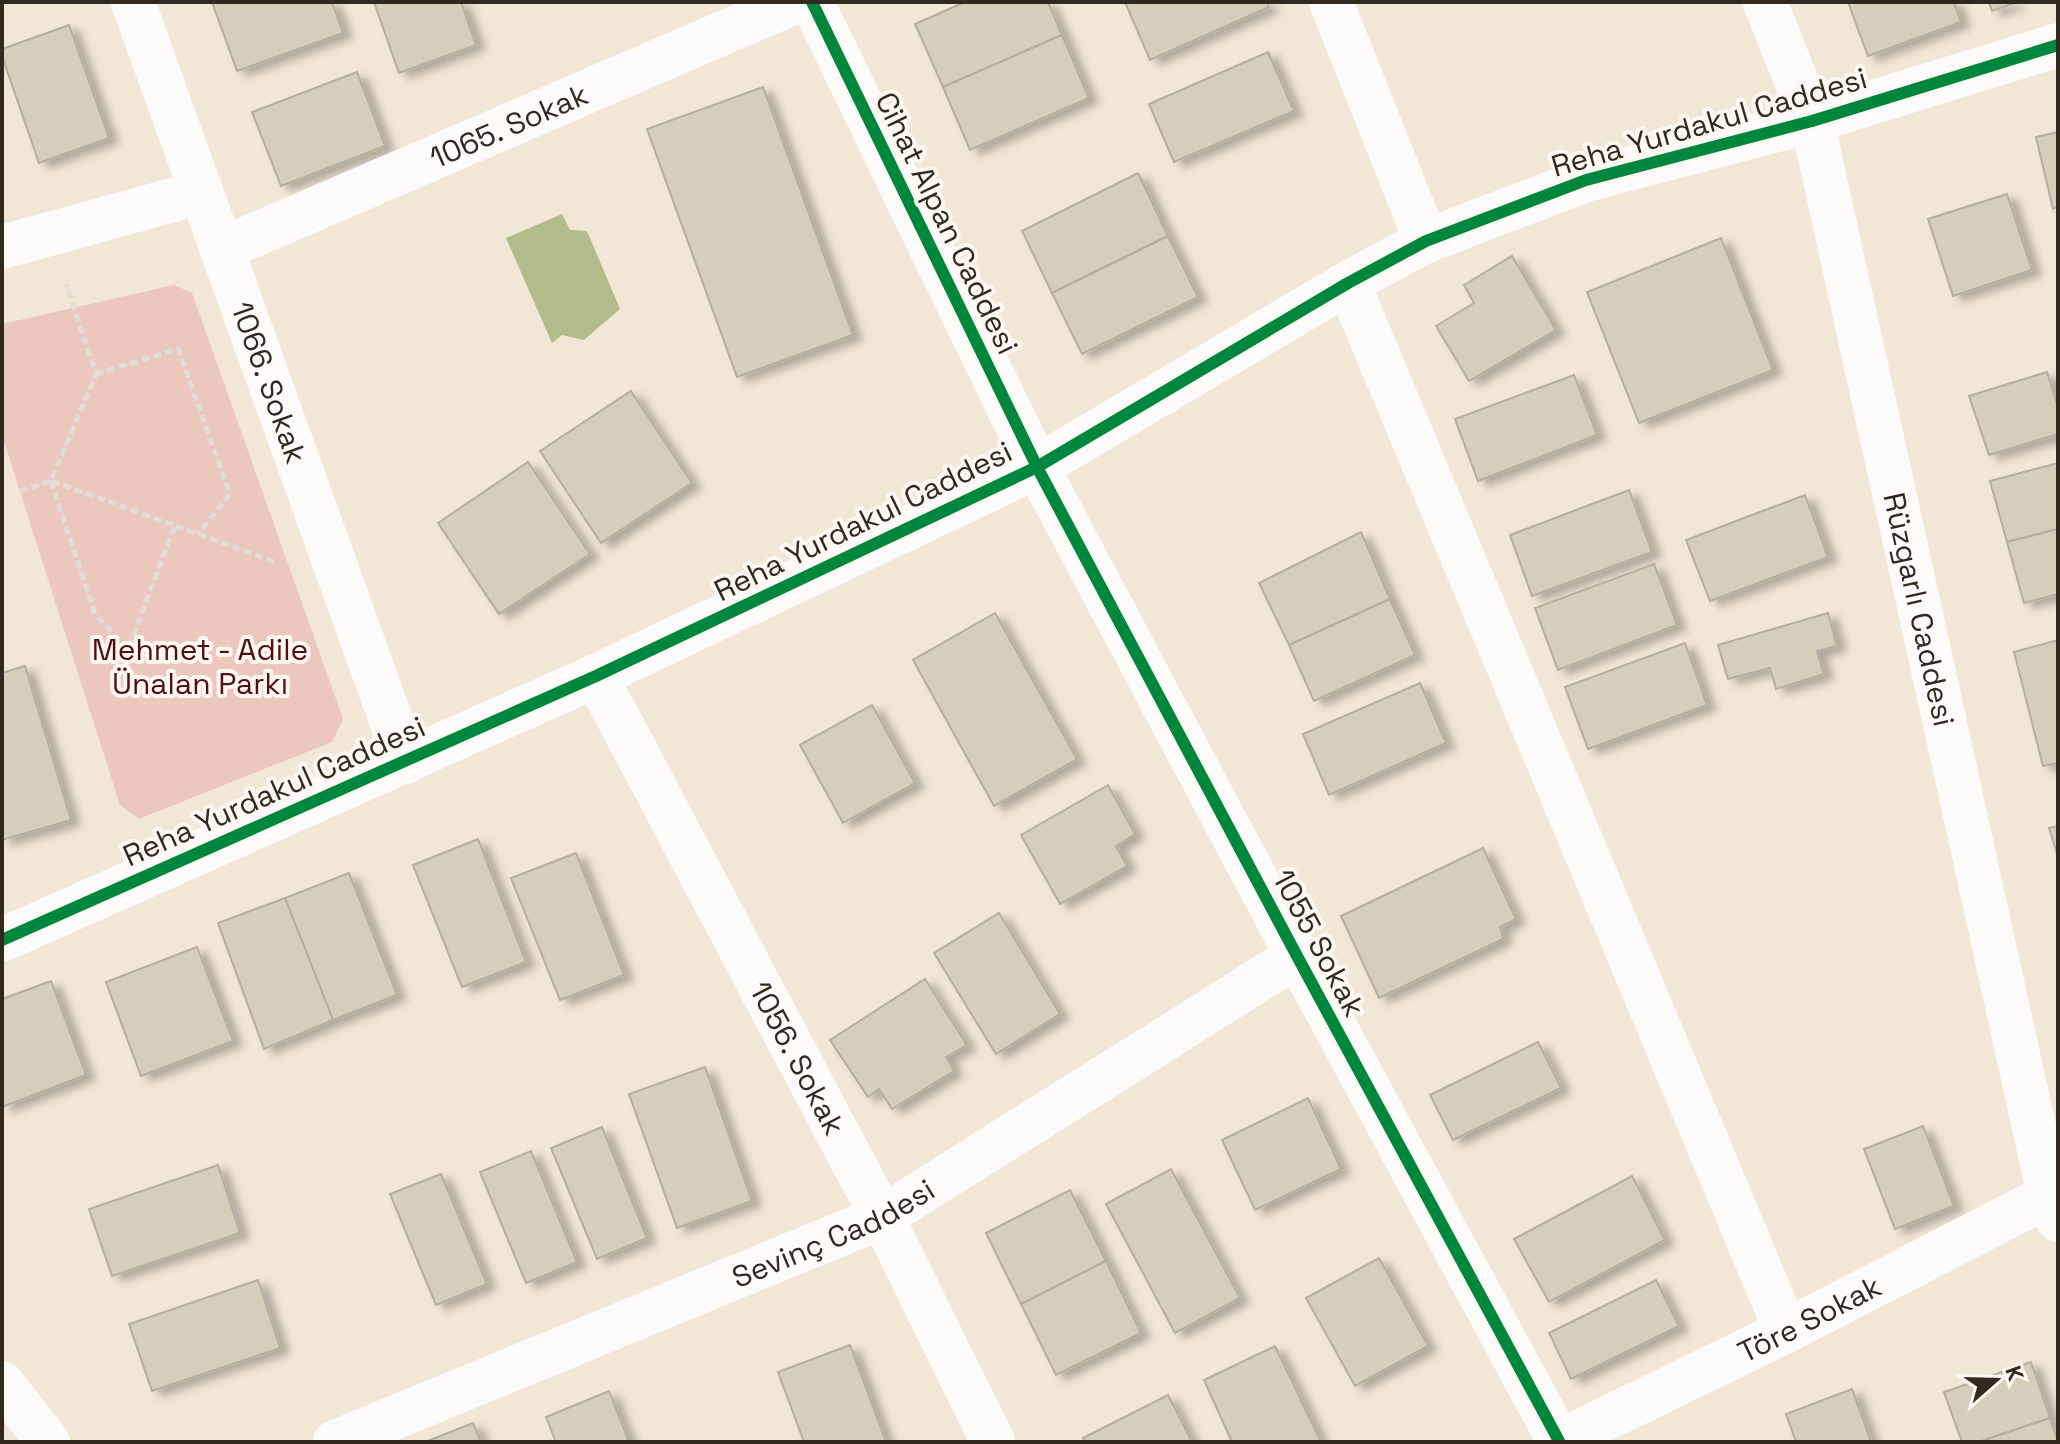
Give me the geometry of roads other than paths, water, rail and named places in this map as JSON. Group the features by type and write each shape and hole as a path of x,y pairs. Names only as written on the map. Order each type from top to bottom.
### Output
{"street":[{"name":"1066. Sokak","path":"133,2 406,762"},
{"name":"1065. Sokak","path":"222,249 795,2"},
{"name":"Cihat Alpan Caddesi","path":"812,2 1037,467"},
{"path":"1331,2 1426,241"},
{"name":"Rüzgarlı Caddesi","path":"1765,2 1812,121 2055,1202"},
{"name":"Reha Yurdakul Caddesi","path":"2,940 596,676 1037,467 1348,283 1426,241 1586,180 1812,121 2058,45"},
{"path":"2,247 202,192"},
{"path":"1348,283 1786,1331"},
{"name":"1055 Sokak","path":"1037,467 1559,1442"},
{"name":"1056. Sokak","path":"596,676 882,1217 993,1442"},
{"name":"Sevinç Caddesi","path":"335,1442 882,1217 1297,956"},
{"name":"Töre Sokak","path":"1559,1442 2055,1202"},
{"path":"3,1387 48,1442"}],"park label":[{"name":"Mehmet - Adile Ünalan Parkı","path":"200,666"}]}
